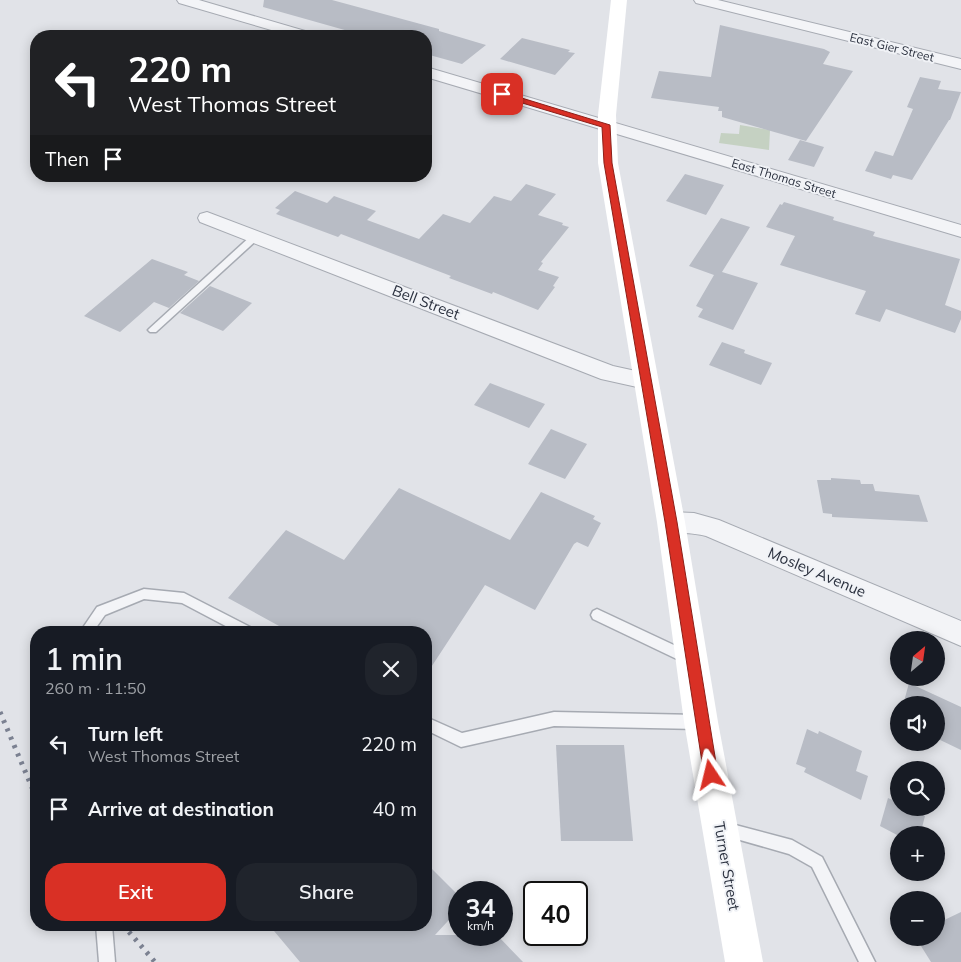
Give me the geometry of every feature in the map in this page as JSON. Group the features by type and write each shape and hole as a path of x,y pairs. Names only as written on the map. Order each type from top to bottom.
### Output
{"street":[{"path":"184,0 286,30"},
{"path":"214,9 227,0"},
{"name":"Turner Street","path":"619,0 606,125 608,163 671,522 701,722 744,962"},
{"name":"East Gier Street","path":"700,0 961,64"},
{"name":"East Thomas Street","path":"432,74 961,232"},
{"name":"Bell Street","path":"207,218 608,373 646,381"},
{"name":"Mosley Avenue","path":"671,522 694,523 710,527 961,634"}],"lane":[{"path":"153,330 256,236"},
{"path":"90,626 101,611 144,594 184,598 237,626"},
{"path":"597,615 692,660"},
{"path":"432,726 461,740 554,719 701,722"},
{"path":"720,828 792,847 817,862 867,962"},
{"path":"104,931 107,962"}],"green space":[{"path":"740,125 770,130 769,150 719,143 721,133 739,134"}],"building":[{"path":"264,0 332,0 439,29 439,31 486,45 462,64 432,56 432,30 345,30 263,7"},
{"path":"720,25 824,49 830,52 823,64 853,71 806,141 722,117 722,111 718,111 719,107 651,98 659,71 711,77"},
{"path":"522,38 570,50 568,52 575,53 555,75 500,59"},
{"path":"920,77 941,81 938,89 961,92 950,120 912,180 893,175 891,179 865,171 875,151 893,156 913,109 907,107"},
{"path":"800,140 824,147 814,167 788,160"},
{"path":"685,174 724,185 706,215 666,201"},
{"path":"526,184 556,194 538,215 563,223 562,225 569,227 541,262 543,263 538,270 559,277 553,286 555,287 538,310 493,292 492,294 449,278 451,276 341,234 338,237 276,214 280,210 275,208 295,191 327,203 334,196 376,211 367,220 419,239 443,214 470,223 494,196 511,201"},
{"path":"784,202 834,217 833,220 875,232 873,236 960,259 945,305 961,311 961,319 955,333 886,309 880,322 855,314 866,291 780,265 795,236 766,227 780,204 782,205"},
{"path":"721,218 750,227 722,272 758,283 733,330 698,317 703,309 696,306 714,275 689,266"},
{"path":"152,259 188,272 184,275 199,281 169,308 154,302 120,332 84,316"},
{"path":"210,286 252,303 223,331 180,313"},
{"path":"722,342 745,350 744,353 772,363 761,385 709,365"},
{"path":"490,383 545,404 529,428 474,405"},
{"path":"551,429 587,444 565,479 528,464"},
{"path":"831,478 860,480 861,484 873,484 875,491 919,495 928,522 832,517 832,514 823,513 817,480 831,480"},
{"path":"399,488 510,540 541,492 595,516 593,519 601,523 588,547 577,542 574,544 535,610 485,585 432,666 432,626 279,626 228,598 286,530 344,560"},
{"path":"908,686 916,686 937,696 905,696"},
{"path":"945,700 961,707 961,750 945,742"},
{"path":"807,729 818,734 819,731 862,751 856,771 868,776 861,800 804,772 806,768 796,764"},
{"path":"556,745 624,745 633,841 561,841"},
{"path":"888,798 890,799 890,816 925,816 922,826 890,826 890,831 880,826"},
{"path":"432,869 448,885 448,921 435,935 448,935 448,946 508,946 523,962 300,962 274,931 432,931"},
{"path":"961,912 961,962 931,962 921,946 945,946 945,920"}],"railway":[{"path":"0,712 30,783"},
{"path":"128,931 155,962"}],"route":[{"path":"502,94 606,125 608,163 671,522 701,722 711,775"}]}
